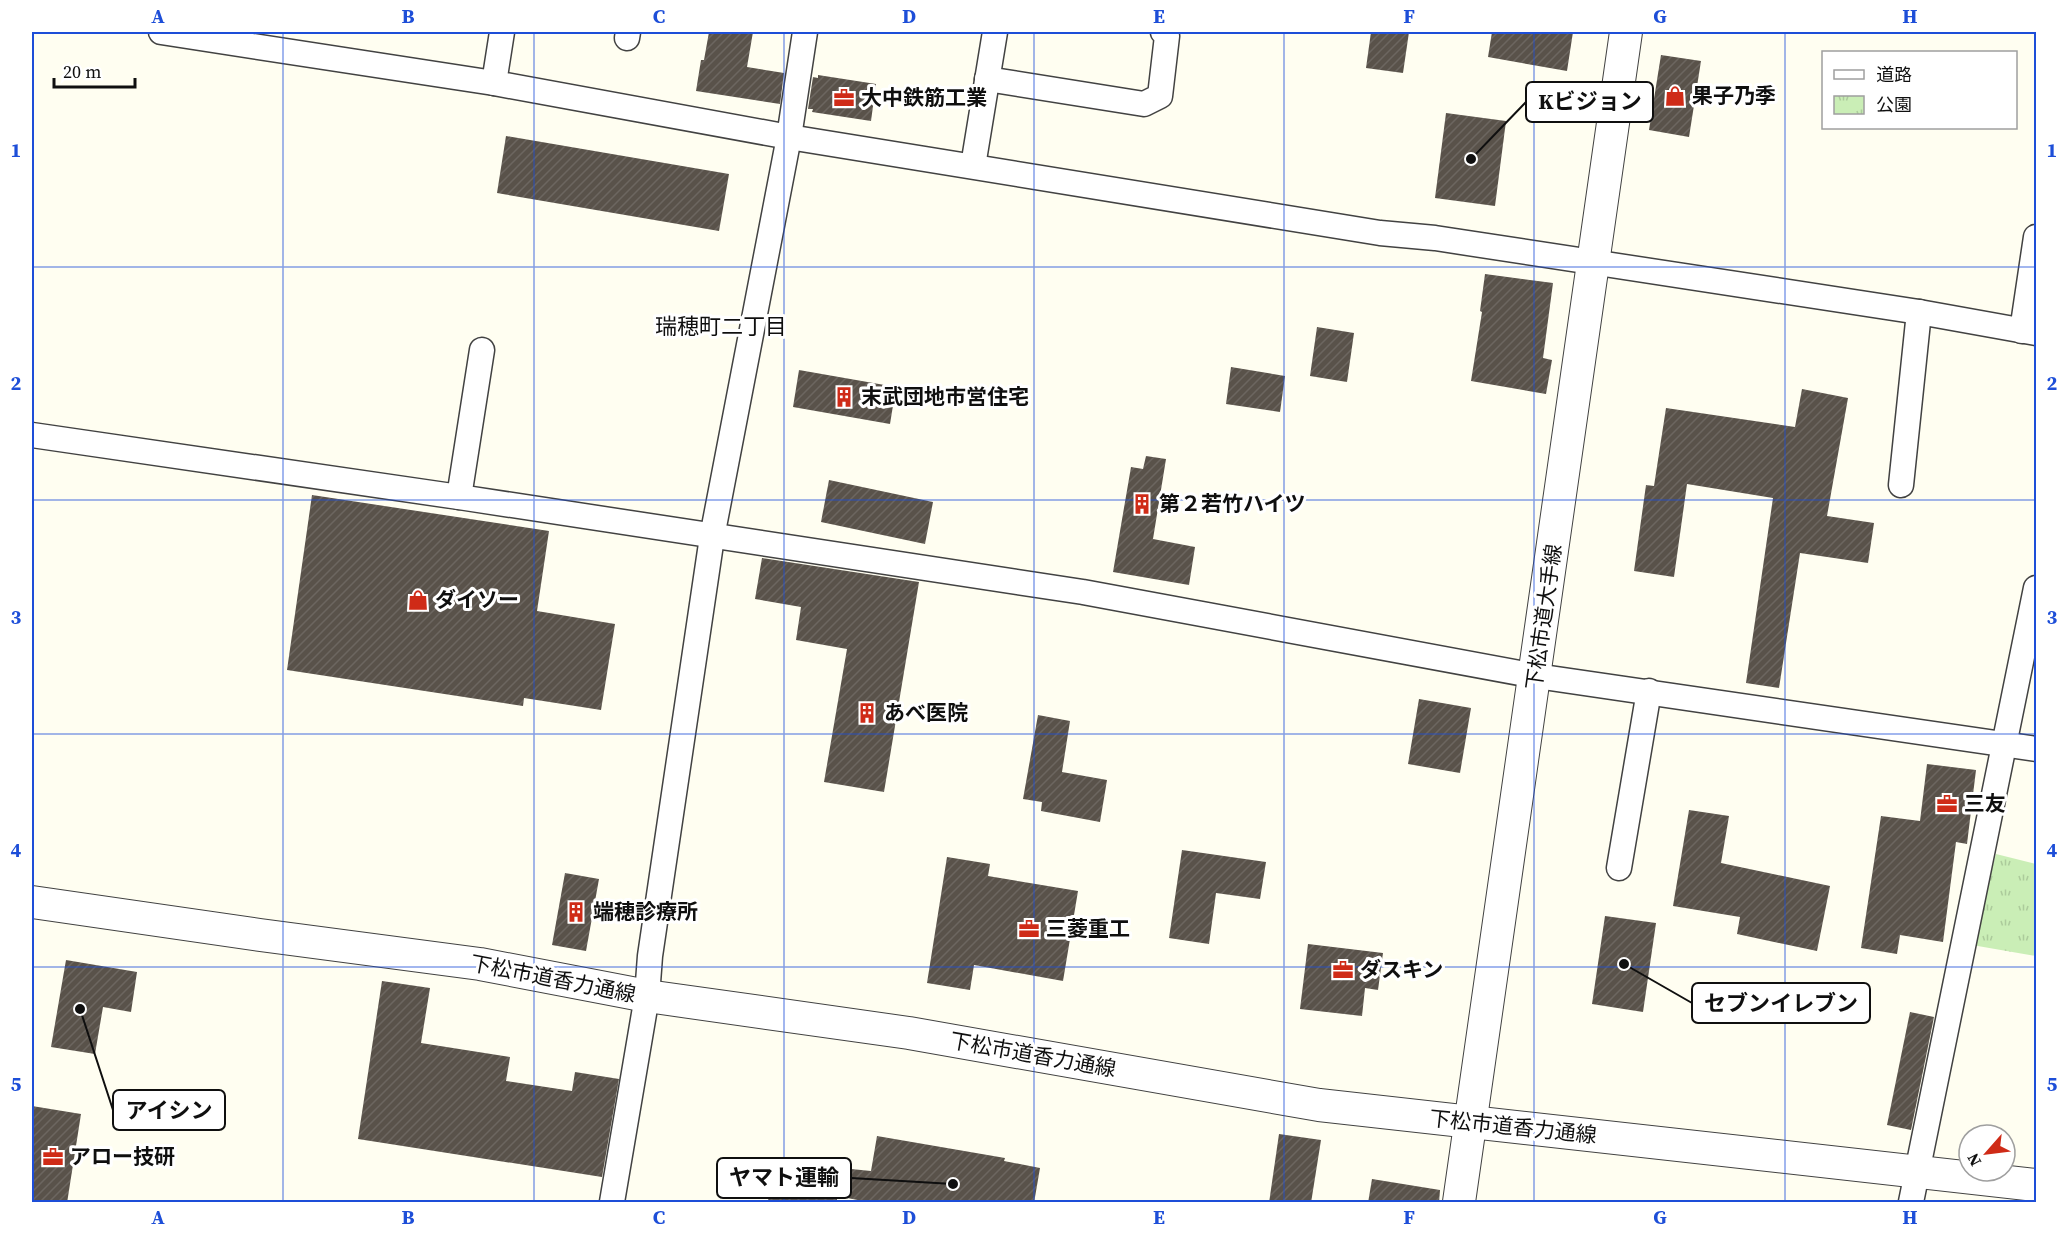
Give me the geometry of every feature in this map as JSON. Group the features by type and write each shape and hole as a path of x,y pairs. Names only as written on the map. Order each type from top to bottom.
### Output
{"street":[{"path":"160,32 494,83 789,137 1380,233 1435,238 1919,312 2030,332 2037,237"},
{"path":"494,83 502,32"},
{"path":"612,1203 647,996 650,956 712,537 789,137 805,32"},
{"path":"974,166 995,32"},
{"path":"987,79 1144,104 1160,96 1167,36 1163,32"},
{"name":"下松市道大手線","path":"1459,1203 1536,676 1626,32"},
{"path":"1901,485 1919,312"},
{"path":"459,497 482,350"},
{"path":"32,435 1083,592 1536,676 2037,749"},
{"path":"1911,1203 2037,588"},
{"path":"1619,868 1649,691"},
{"name":"下松市道香力通線","path":"32,902 480,964 647,996 909,1033 1319,1105 2037,1185"}],"green space":[{"path":"1996,854 2036,864 2036,956 1972,945"}],"building":[{"path":"709,32 753,32 747,67 784,73 780,104 696,91"},
{"path":"1371,32 1409,32 1403,73 1366,68"},
{"path":"1492,32 1573,32 1567,71 1488,57"},
{"name":"果子乃季","path":"1661,55 1701,61 1689,137 1649,130"},
{"name":"大中鉄筋工業","path":"818,75 876,84 871,121 812,112 813,109 808,109 813,77 818,78"},
{"path":"1446,113 1506,121 1495,206 1435,198"},
{"path":"506,136 729,174 719,231 497,193"},
{"path":"1485,274 1553,283 1543,358 1552,360 1546,394 1471,381 1482,312 1480,311"},
{"path":"1317,327 1354,333 1347,382 1310,376"},
{"path":"1231,367 1285,376 1280,412 1226,404"},
{"name":"末武団地市営住宅","path":"799,370 896,387 890,424 793,407"},
{"path":"1802,389 1848,398 1827,516 1874,523 1868,563 1800,553 1779,688 1746,683 1773,498 1687,484 1674,577 1634,571 1646,485 1654,486 1666,408 1795,427"},
{"name":"第２若竹ハイツ","path":"1146,456 1166,459 1153,539 1195,547 1189,585 1113,572 1131,467 1143,469"},
{"path":"829,480 933,502 925,544 821,522"},
{"name":"ダイソー","path":"312,495 549,531 537,611 615,624 601,710 524,698 523,706 287,670"},
{"name":"あべ医院","path":"762,558 919,582 884,792 824,782 847,649 796,640 801,607 755,599"},
{"path":"1419,699 1471,708 1460,773 1408,764"},
{"path":"1038,715 1070,721 1062,772 1107,780 1100,822 1041,811 1042,802 1023,799"},
{"path":"1927,764 1976,770 1967,844 1956,842 1943,942 1900,935 1897,954 1861,948 1881,816 1920,821"},
{"path":"1689,810 1729,816 1721,863 1830,886 1817,951 1737,934 1740,917 1673,906"},
{"path":"1182,850 1266,862 1260,899 1216,893 1209,944 1169,938"},
{"path":"947,857 990,864 988,876 1078,891 1063,981 974,965 970,990 927,983"},
{"name":"端穂診療所","path":"565,873 599,879 586,951 552,945"},
{"path":"1605,916 1656,923 1643,1012 1592,1004"},
{"name":"ダスキン","path":"1308,944 1383,953 1378,990 1365,988 1362,1016 1300,1009"},
{"path":"66,960 137,972 131,1012 103,1007 95,1054 51,1047"},
{"path":"382,981 430,988 421,1043 510,1057 506,1081 572,1091 575,1072 619,1079 602,1177 358,1139"},
{"path":"1910,1012 1934,1017 1911,1130 1887,1125"},
{"name":"アロー技研","path":"32,1106 81,1114 67,1203 32,1201"},
{"path":"1279,1134 1321,1140 1311,1203 1269,1203"},
{"path":"877,1136 1005,1158 1004,1161 1040,1168 1034,1203 873,1203 837,1196 837,1203 768,1203 771,1161 871,1171"},
{"path":"1372,1179 1440,1190 1439,1203 1368,1203"}],"place":[{"name":"果子乃季","path":"1675,96"},
{"name":"大中鉄筋工業","path":"844,98"},
{"name":"Kビジョン","path":"1471,159"},
{"name":"末武団地市営住宅","path":"844,397"},
{"name":"第２若竹ハイツ","path":"1142,504"},
{"name":"ダイソー","path":"418,600"},
{"name":"あべ医院","path":"867,713"},
{"name":"三友","path":"1947,804"},
{"name":"端穂診療所","path":"576,912"},
{"name":"三菱重工","path":"1029,929"},
{"name":"セブンイレブン","path":"1624,964"},
{"name":"ダスキン","path":"1343,970"},
{"name":"アイシン","path":"80,1009"},
{"name":"アロー技研","path":"53,1157"},
{"name":"ヤマト運輸","path":"953,1184"}],"district":[{"name":"瑞穂町二丁目","path":"721,326"}]}
